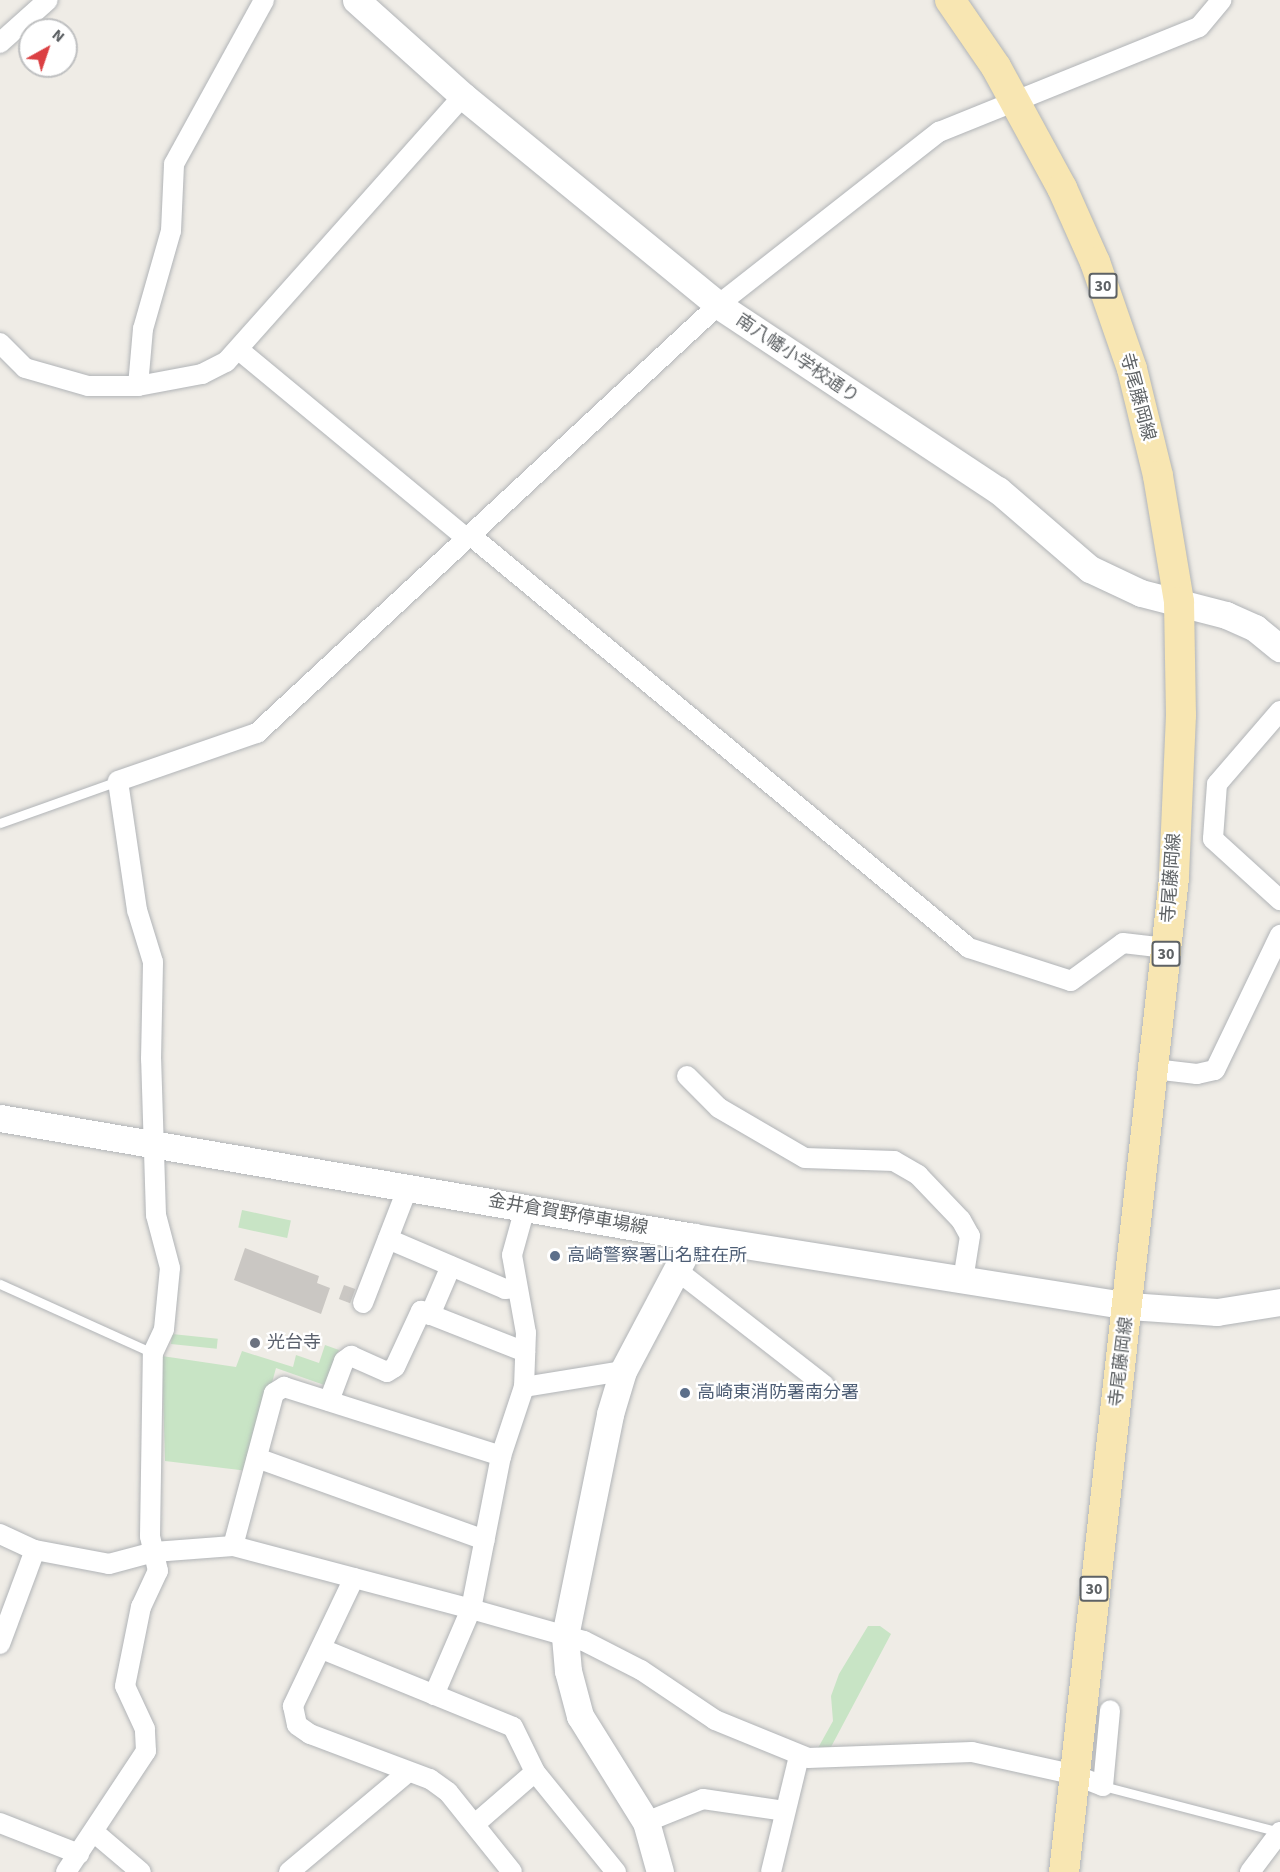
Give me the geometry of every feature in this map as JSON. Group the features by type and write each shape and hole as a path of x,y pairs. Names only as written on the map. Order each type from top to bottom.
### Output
{"main road":[{"name":"寺尾藤岡線","path":"950,0 1015,101 1062,188 1132,369 1158,476 1179,602 1181,715 1166,948 1129,1306 1072,1774 1064,1872"}],"street":[{"path":"0,43 48,0"},
{"path":"138,386 143,328 171,231 174,164 264,0"},
{"name":"南八幡小学校通り","path":"356,0 463,96 718,305 998,490 1090,569 1141,593 1226,615 1255,628 1280,648"},
{"path":"66,1872 95,1833 146,1751 145,1729 125,1686 141,1607 158,1571 153,1552 153,1353 164,1329 170,1268 156,1215 151,1059 153,962 137,910 118,781 257,733 718,305 939,132 1199,27 1222,0"},
{"path":"0,343 25,368 72,385 138,386 202,374 239,350 463,96"},
{"path":"239,350 969,948 1071,981 1123,943 1166,948"},
{"path":"1280,711 1216,784 1213,839 1280,900"},
{"path":"1154,1070 1197,1074 1215,1070 1280,936"},
{"path":"687,1076 720,1108 805,1158 894,1161 918,1175 961,1220 970,1236 963,1280"},
{"name":"金井倉賀野停車場線","path":"0,1118 694,1237 1129,1306 1217,1312 1280,1302"},
{"path":"363,1303 408,1187"},
{"path":"434,1695 471,1609 501,1456 524,1387 526,1333 515,1288 512,1255 525,1208"},
{"path":"660,1872 646,1822 580,1716 568,1671 565,1636 610,1414 623,1371 679,1272 694,1237"},
{"path":"388,1239 505,1289 515,1288"},
{"path":"430,1315 451,1266"},
{"path":"679,1272 824,1384"},
{"path":"329,1401 344,1361 351,1356 387,1372 396,1367 416,1316 421,1311 525,1352"},
{"path":"524,1387 623,1371"},
{"path":"233,1546 274,1393 284,1387 501,1456"},
{"path":"256,1458 484,1540"},
{"path":"0,1534 35,1550 109,1564 153,1552 233,1546 471,1609 565,1636 641,1670 715,1720 799,1756 912,1757 972,1752 1072,1774 1103,1786 1110,1710"},
{"path":"0,1644 35,1550"},
{"path":"354,1578 293,1706 297,1725 430,1779 448,1792 475,1824 505,1869"},
{"path":"322,1649 513,1728 535,1772 616,1872"},
{"path":"771,1872 799,1756"},
{"path":"289,1872 408,1772"},
{"path":"475,1824 535,1772"},
{"path":"646,1822 703,1799 784,1811"},
{"path":"0,1823 79,1854"},
{"path":"1250,1872 1280,1832"},
{"path":"95,1833 141,1872"}],"lane":[{"path":"0,823 118,781"},
{"path":"0,1284 153,1353"},
{"path":"1103,1786 1280,1832"}],"green space":[{"path":"242,1210 291,1220 287,1238 238,1228"},
{"path":"172,1334 218,1339 217,1349 171,1344"},
{"path":"325,1345 339,1350 327,1386 276,1368 248,1471 165,1461 162,1356 236,1367 242,1351 293,1367 296,1355 319,1363"},
{"path":"868,1626 880,1626 891,1634 831,1747 818,1748 833,1721 831,1696 839,1674"}],"building":[{"path":"245,1248 319,1276 317,1283 330,1288 321,1314 234,1280"},
{"path":"344,1285 355,1289 350,1303 339,1299"}],"place":[{"name":"高崎警察署山名駐在所","path":"555,1256"},
{"name":"光台寺","path":"255,1343"},
{"name":"高崎東消防署南分署","path":"685,1393"}]}
